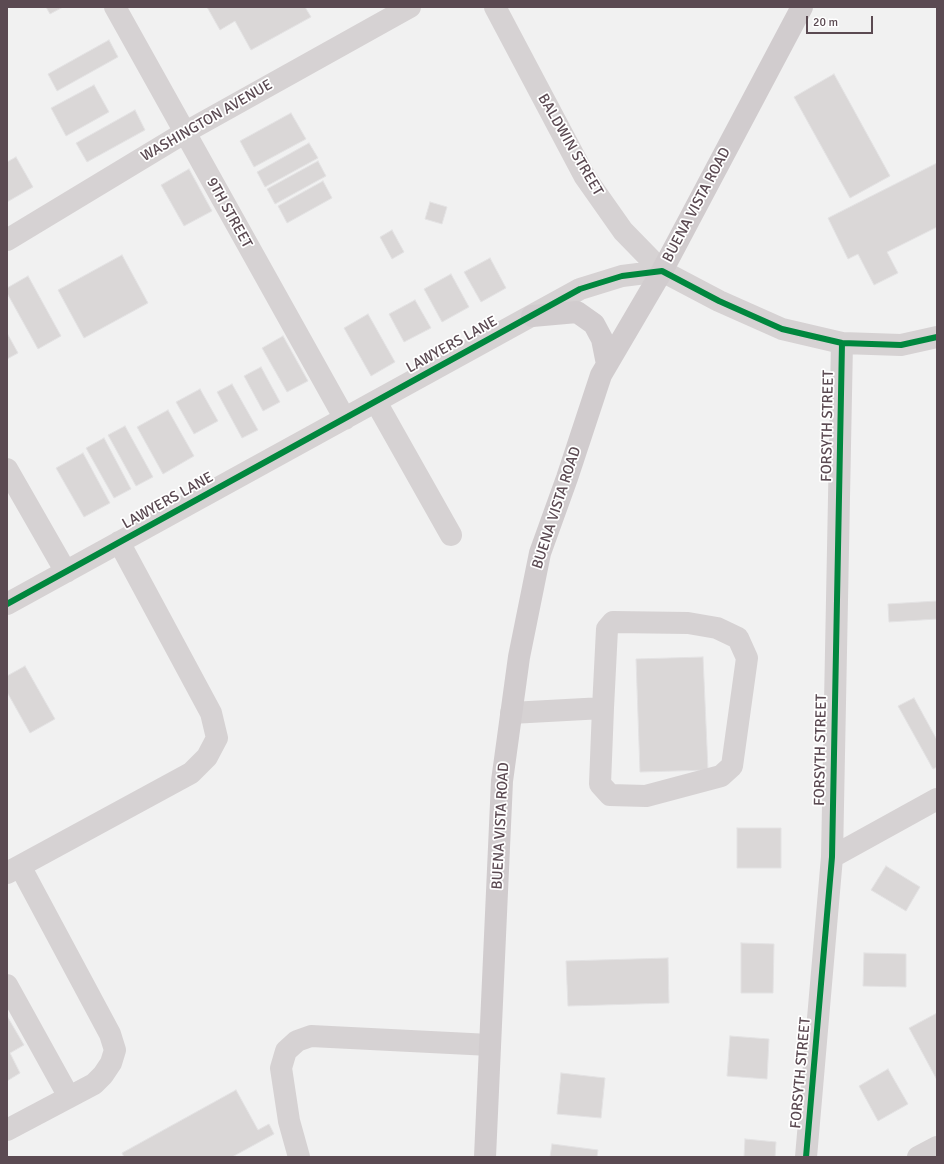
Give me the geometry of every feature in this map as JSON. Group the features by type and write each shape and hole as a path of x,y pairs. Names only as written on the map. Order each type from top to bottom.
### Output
{"main road":[{"name":"BUENA VISTA ROAD","path":"485,1157 502,781 519,657 540,553 568,478 601,375 662,271 803,8"},
{"path":"532,316 577,312 594,324 602,339 608,364"}],"street":[{"name":"9TH STREET","path":"114,7 345,419"},
{"name":"WASHINGTON AVENUE","path":"7,240 184,133 410,7"},
{"name":"BALDWIN STREET","path":"495,7 585,177 623,230 662,271"},
{"name":"LAWYERS LANE","path":"7,604 580,289 622,276 662,271"},
{"path":"662,271 719,301 782,329 842,343 901,345 937,337"},
{"name":"FORSYTH STREET","path":"806,1157 832,857 842,343"},
{"path":"376,402 450,535"},
{"path":"7,469 66,572"},
{"path":"7,1130 94,1084 103,1075 110,1064 115,1050 110,1034 14,870 191,773 207,757 217,738 211,713 120,542"},
{"path":"613,622 688,623 717,628 738,638 747,658 732,766 721,776 646,796 610,795 600,784 603,708 607,630 613,622"},
{"path":"511,713 603,708"},
{"path":"832,857 937,799"},
{"path":"7,985 69,1097"},
{"path":"299,1157 289,1121 280,1068 286,1051 297,1041 311,1036 490,1045"},
{"path":"918,1157 937,1147"}],"building":[{"path":"46,7 63,7 50,14"},
{"path":"207,7 305,7 311,17 251,50 235,21 220,30"},
{"path":"109,40 118,57 57,91 48,74"},
{"path":"834,74 890,176 850,198 794,97"},
{"path":"94,85 109,112 66,136 51,108"},
{"path":"135,110 145,130 87,162 76,143"},
{"path":"291,113 306,139 254,167 240,141"},
{"path":"309,143 318,158 265,187 257,172"},
{"path":"16,157 33,187 7,202 7,162"},
{"path":"318,161 326,176 275,204 267,189"},
{"path":"937,163 937,227 887,252 898,273 874,285 858,254 848,259 828,218"},
{"path":"189,169 212,211 184,226 161,185"},
{"path":"323,181 332,198 287,223 278,206"},
{"path":"430,202 447,207 442,224 425,219"},
{"path":"392,230 404,252 392,259 380,237"},
{"path":"122,255 148,303 84,338 58,290"},
{"path":"490,258 506,288 481,302 464,272"},
{"path":"451,274 469,307 442,322 424,289"},
{"path":"28,276 61,336 38,349 7,293 7,288"},
{"path":"415,300 431,328 404,342 389,314"},
{"path":"368,314 395,362 371,376 344,328"},
{"path":"7,333 18,353 7,359"},
{"path":"283,336 308,381 287,392 262,348"},
{"path":"261,367 280,402 263,411 244,376"},
{"path":"232,384 258,430 242,438 217,392"},
{"path":"200,389 218,421 194,434 176,402"},
{"path":"168,410 194,456 163,474 137,427"},
{"path":"125,426 153,477 136,486 108,435"},
{"path":"104,438 131,489 114,498 86,448"},
{"path":"83,453 110,503 84,517 56,468"},
{"path":"937,601 937,619 889,622 888,604"},
{"path":"703,657 708,770 640,772 636,659"},
{"path":"25,666 55,719 30,733 7,692 7,676"},
{"path":"914,698 937,740 937,767 933,769 898,706"},
{"path":"737,828 781,828 781,868 737,868"},
{"path":"886,866 920,887 906,911 871,890"},
{"path":"741,943 774,944 773,993 741,993"},
{"path":"864,953 906,954 906,987 863,986"},
{"path":"668,958 669,1003 568,1006 566,961"},
{"path":"937,1013 937,1080 909,1028"},
{"path":"7,1016 24,1045 10,1053 20,1073 7,1081"},
{"path":"730,1036 769,1039 767,1079 727,1076"},
{"path":"888,1069 908,1104 878,1121 859,1086"},
{"path":"561,1073 605,1078 601,1118 557,1114"},
{"path":"236,1090 258,1130 269,1124 274,1134 232,1157 124,1157 122,1153"},
{"path":"745,1139 776,1142 775,1157 744,1157"},
{"path":"552,1144 598,1150 597,1157 550,1157"}],"cycle path":[{"path":"7,604 580,289 622,276 662,271 719,301 782,329 842,343 901,345 937,337"},
{"path":"806,1157 832,857 842,343"}]}
